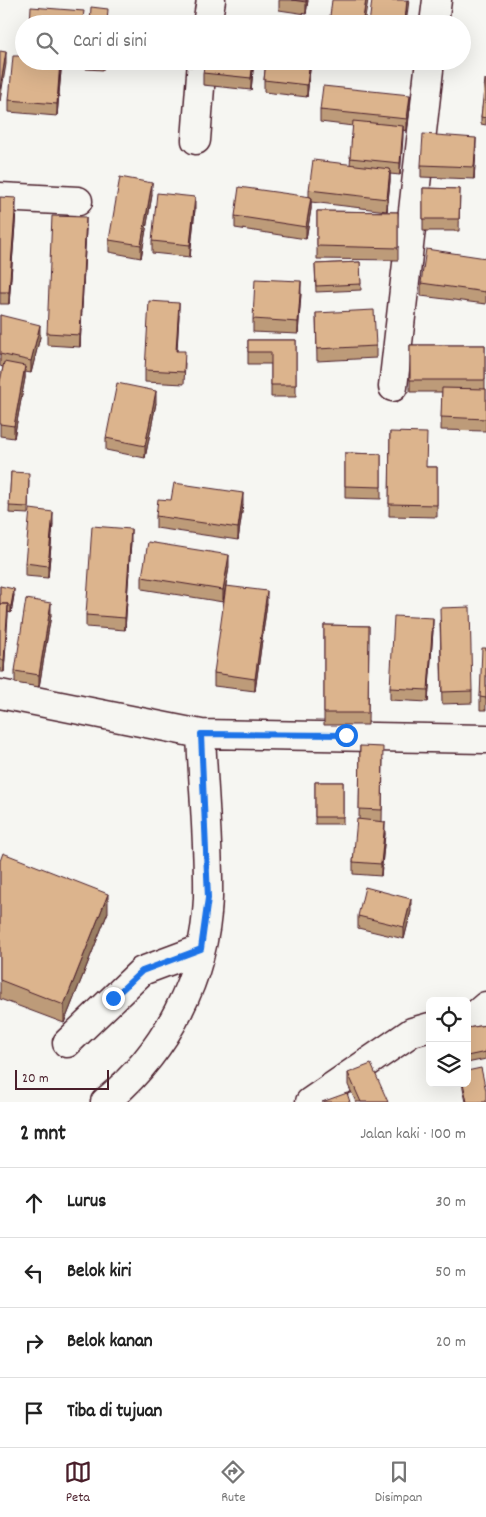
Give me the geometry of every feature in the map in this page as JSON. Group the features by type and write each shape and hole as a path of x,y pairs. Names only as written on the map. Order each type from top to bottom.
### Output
{"street":[{"path":"208,15 211,0"},
{"path":"435,15 437,0"},
{"path":"196,140 201,70"},
{"path":"393,387 429,70"},
{"path":"0,197 78,201"},
{"path":"0,694 201,734 486,739"},
{"path":"105,1102 137,1072 163,1040 180,1009 201,949 208,898 201,734"},
{"path":"67,1043 142,971 201,949"},
{"path":"471,1018 486,1006"},
{"path":"310,1102 412,1032 426,1028"}],"building":[{"path":"332,0 366,0 364,15 330,15"},
{"path":"372,0 407,0 406,15 370,15"},
{"path":"31,7 84,11 83,15 31,15"},
{"path":"91,7 108,9 108,15 91,15"},
{"path":"0,51 6,52 0,89"},
{"path":"13,56 15,56 15,70 59,70 57,104 9,100"},
{"path":"204,70 252,70 251,78 203,73"},
{"path":"265,70 309,70 307,85 264,80"},
{"path":"486,80 486,118 481,117"},
{"path":"323,86 410,95 407,119 320,110"},
{"path":"353,121 403,126 400,163 350,158"},
{"path":"423,134 476,138 474,167 421,165"},
{"path":"313,160 390,169 387,199 309,190"},
{"path":"120,177 152,183 141,245 109,240"},
{"path":"239,187 311,197 306,227 235,216"},
{"path":"423,188 460,189 459,219 423,219"},
{"path":"157,193 195,197 190,245 152,241"},
{"path":"0,197 16,198 9,292 0,292"},
{"path":"317,211 398,212 398,248 317,246"},
{"path":"52,216 86,217 80,335 47,333"},
{"path":"426,249 486,258 486,292 421,283"},
{"path":"360,262 361,284 316,286 315,264"},
{"path":"255,279 301,281 298,322 253,319"},
{"path":"149,301 179,303 176,351 185,351 184,372 145,370"},
{"path":"374,310 376,346 317,349 316,313"},
{"path":"0,315 40,325 31,361 0,354"},
{"path":"248,340 296,340 296,385 271,385 271,352 248,352"},
{"path":"410,345 485,345 485,380 410,380"},
{"path":"4,362 25,366 14,426 0,424 0,382"},
{"path":"117,383 156,391 145,446 106,438"},
{"path":"442,388 486,389 486,419 441,417"},
{"path":"390,432 427,433 426,467 437,467 437,505 389,504"},
{"path":"345,453 381,454 381,487 345,486"},
{"path":"11,472 29,473 28,507 9,506"},
{"path":"174,483 243,493 238,528 156,516 158,499 171,500"},
{"path":"30,509 53,512 48,566 25,563"},
{"path":"92,526 131,529 125,618 86,615"},
{"path":"148,542 229,555 223,590 142,577"},
{"path":"0,586 14,589 11,606 0,604"},
{"path":"226,586 267,591 255,679 214,673"},
{"path":"26,599 51,603 39,675 15,671"},
{"path":"0,604 8,604 4,660 0,660"},
{"path":"470,607 472,691 442,692 440,608"},
{"path":"394,616 433,618 428,690 390,688"},
{"path":"324,625 369,626 368,713 324,713"},
{"path":"482,648 486,648 486,698 480,697"},
{"path":"360,746 383,747 382,810 359,809"},
{"path":"315,782 343,782 343,817 315,817"},
{"path":"357,819 385,822 381,864 353,862"},
{"path":"3,853 108,894 64,1005 0,980 0,861"},
{"path":"365,887 411,899 404,927 358,916"},
{"path":"486,1025 486,1052 471,1055 471,1027"},
{"path":"371,1064 388,1102 361,1102 348,1073"},
{"path":"481,1068 486,1091 486,1102 467,1102 464,1087 471,1087 471,1070"},
{"path":"347,1093 350,1102 322,1102"}],"route":[{"path":"113,998 142,971 201,949 208,898 201,734 346,735"}]}
